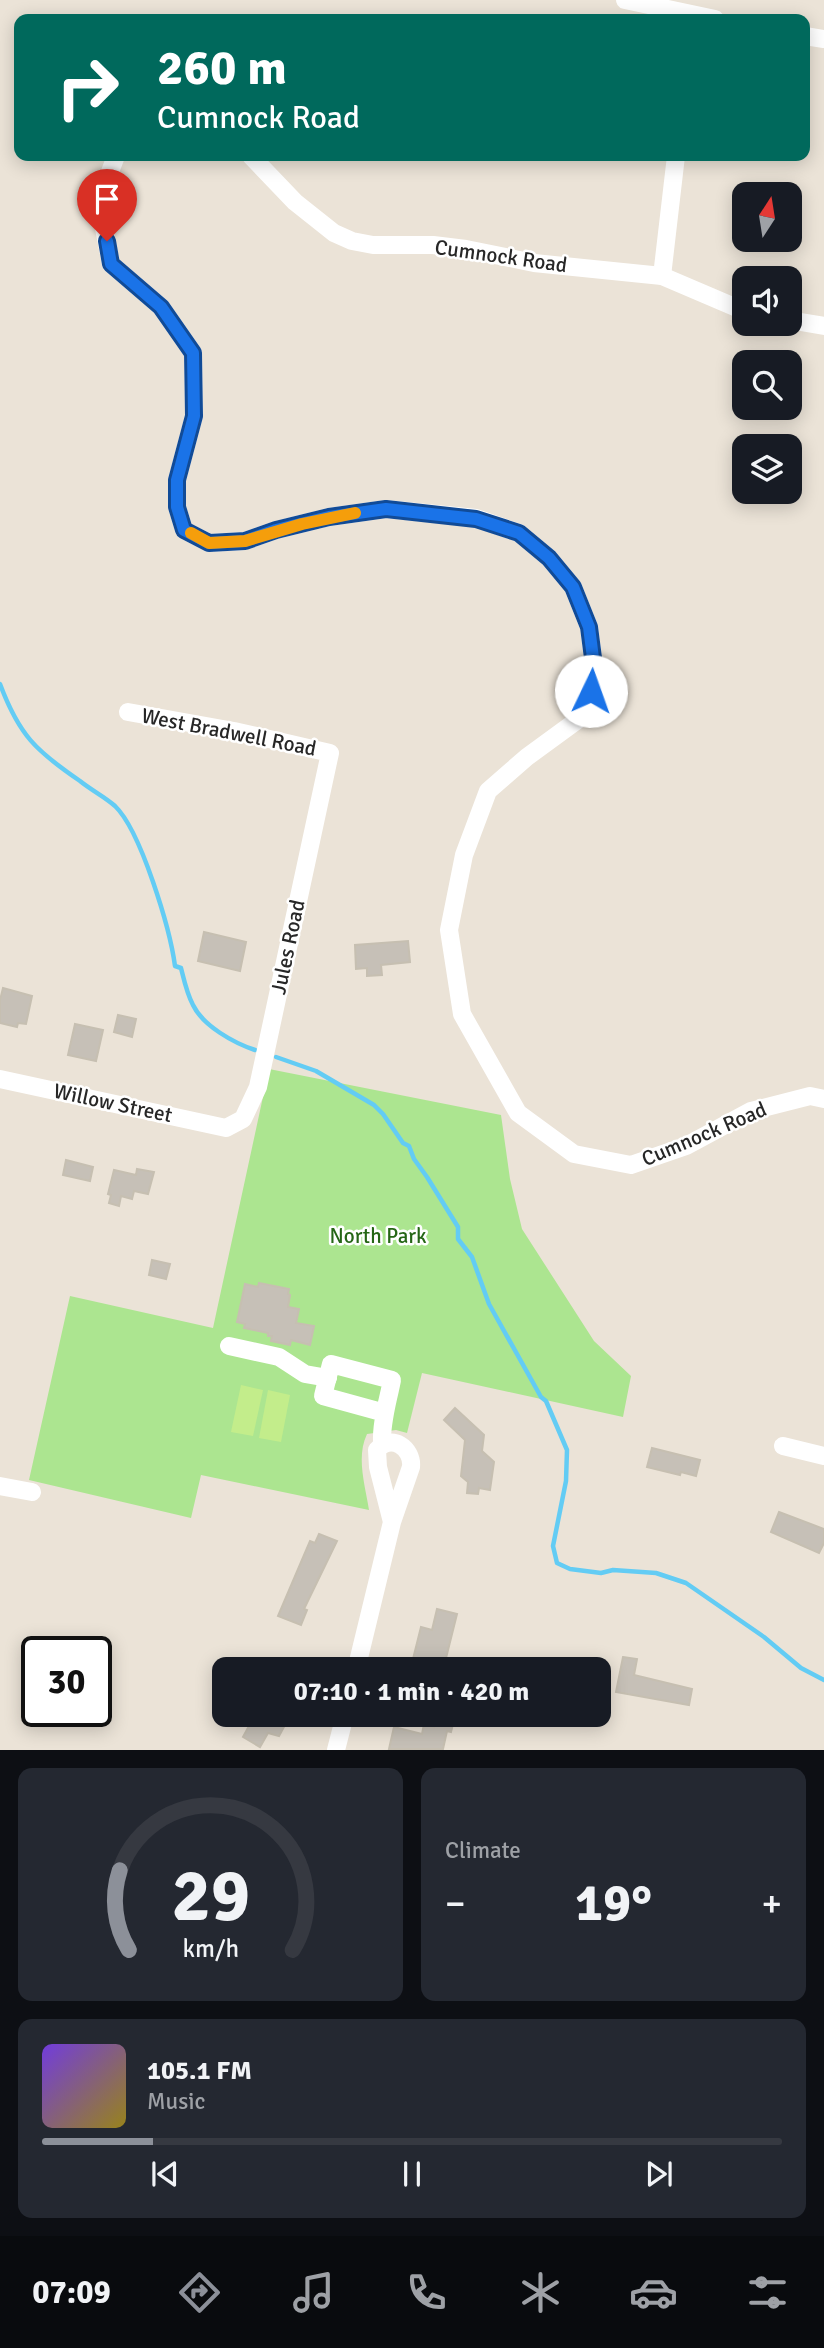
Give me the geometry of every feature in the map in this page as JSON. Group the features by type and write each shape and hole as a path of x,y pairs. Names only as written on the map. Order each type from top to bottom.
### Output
{"street":[{"path":"625,0 686,14"},
{"name":"Cumnock Road","path":"114,161 108,177 102,218 111,264 161,307 193,353 194,416 177,480 177,507 184,530 209,543 245,541 329,517 386,509 476,519 519,533 549,558 573,587 589,627 593,658 591,691 579,719 527,757 488,791 464,855 449,930 462,1014 518,1112 574,1154 631,1165 685,1146 751,1111 810,1096 824,1099"},
{"name":"Cumnock Road","path":"256,161 295,202 334,233 352,241 373,245 433,245 534,263 662,276 732,306"},
{"path":"662,276 675,161"},
{"path":"802,322 824,326"},
{"name":"West Bradwell Road","path":"128,712 330,752"},
{"name":"Jules Road","path":"226,1128 243,1119 258,1087 330,752"},
{"name":"Willow Street","path":"0,1079 226,1128"},
{"path":"229,1346 279,1357 305,1374 328,1378"},
{"path":"382,1444 392,1380 331,1364 323,1396 385,1413"},
{"path":"359,1657 392,1522 411,1467 412,1458 399,1444 389,1441 377,1450 378,1467 392,1522"},
{"path":"783,1446 824,1456"},
{"path":"0,1486 32,1492"},
{"path":"336,1749 342,1727"}],"green space":[{"name":"North Park","path":"269,1069 501,1115 510,1179 522,1229 594,1341 631,1376 623,1417 422,1373 407,1433 396,1430 367,1434 362,1462 369,1510 201,1475 191,1518 29,1480 70,1296 213,1328"},
{"path":"241,1385 263,1390 253,1436 231,1432"},
{"path":"268,1390 290,1395 281,1442 259,1438"}],"building":[{"path":"204,932 246,942 240,971 198,961"},
{"path":"408,941 410,962 381,965 382,975 367,976 367,968 356,969 355,945"},
{"path":"3,988 32,996 26,1024 18,1023 17,1027 0,1023"},
{"path":"118,1015 136,1019 132,1037 114,1032"},
{"path":"75,1024 103,1030 96,1061 68,1055"},
{"path":"66,1160 93,1167 90,1181 63,1175"},
{"path":"137,1169 154,1172 148,1194 134,1191 132,1199 121,1196 119,1206 109,1203 111,1195 108,1194 114,1170 136,1175"},
{"path":"152,1260 170,1264 166,1279 149,1275"},
{"path":"259,1283 289,1289 288,1307 299,1309 296,1323 314,1326 310,1345 291,1340 290,1345 271,1341 272,1336 268,1336 268,1333 244,1328 245,1324 237,1322 245,1284 258,1287"},
{"path":"455,1408 484,1435 482,1451 494,1462 490,1490 479,1488 478,1494 467,1493 468,1482 461,1476 465,1440 444,1420"},
{"path":"652,1448 700,1460 696,1476 647,1467"},
{"path":"779,1512 824,1529 824,1543 819,1553 771,1532"},
{"path":"319,1534 337,1541 304,1609 307,1610 301,1625 278,1616 310,1541 315,1543"},
{"path":"437,1609 457,1614 446,1657 414,1657 421,1627 432,1630"},
{"path":"623,1657 637,1659 634,1675 692,1689 689,1705 616,1692"},
{"path":"248,1727 284,1727 279,1736 268,1733 260,1747 243,1737"},
{"path":"394,1727 422,1734 423,1727 452,1727 451,1732 447,1731 443,1749 389,1749"}],"waterway":[{"path":"0,684 14,716 40,751 115,806 125,819 135,836 153,881 175,966 181,968 189,996 198,1013 220,1033 255,1050"},
{"path":"276,1057 316,1071 374,1105 403,1143 409,1146 414,1159 458,1227 458,1239 472,1257 489,1304 541,1397 546,1401 567,1450 566,1481 553,1546 557,1563 570,1569 601,1573 613,1570 656,1573 686,1583 764,1637 801,1668 824,1680"}],"slow traffic":[{"path":"191,533 209,543 245,541 276,530 355,513"}],"route":[{"path":"107,241 111,264 161,307 193,353 194,416 177,480 177,507 184,530 209,543 245,541 329,517 386,509 476,519 519,533 549,558 573,587 589,627 593,658 591,691"}]}
